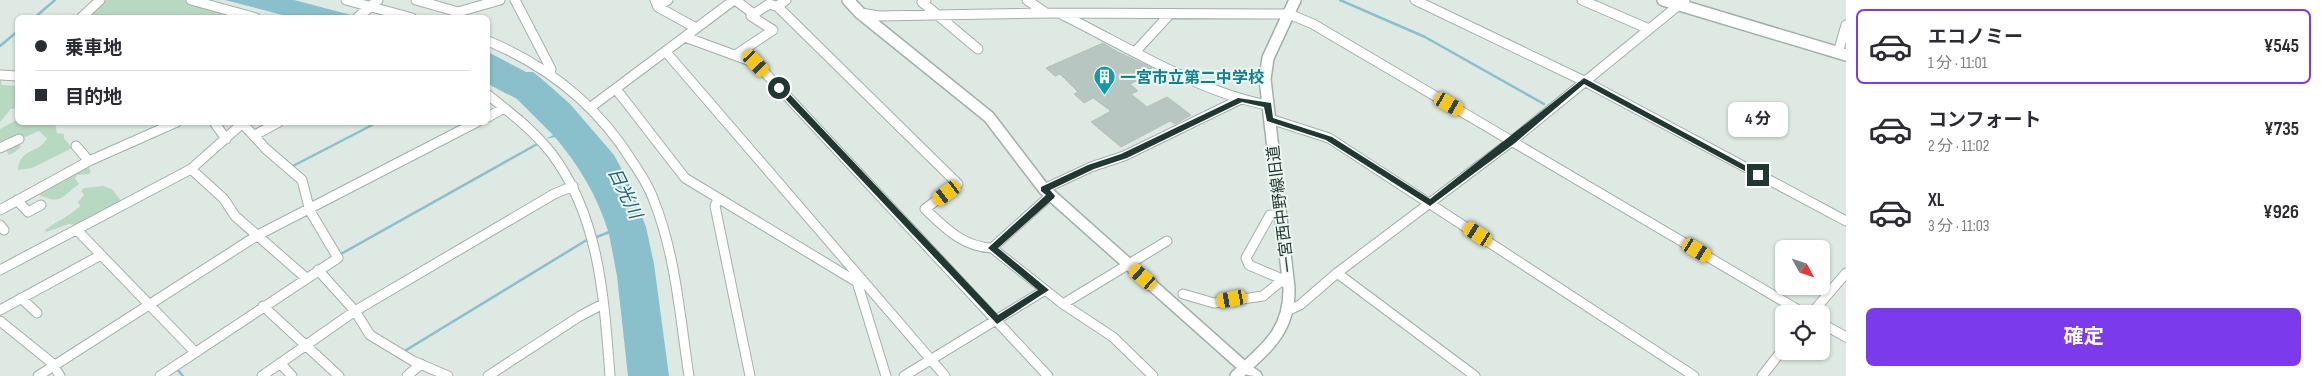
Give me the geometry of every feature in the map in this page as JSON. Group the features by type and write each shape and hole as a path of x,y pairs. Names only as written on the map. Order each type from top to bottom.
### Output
{"street":[{"path":"83,15 100,0"},
{"path":"192,0 245,15"},
{"path":"346,0 402,15"},
{"path":"360,15 378,0"},
{"path":"418,0 458,12 475,3 500,0"},
{"path":"515,0 551,68 550,74"},
{"path":"656,3 668,0"},
{"path":"779,7 786,0"},
{"path":"848,0 860,13 989,118 1048,192 1245,373 1284,322 1289,310 1300,305 1337,273 1512,141 1682,2"},
{"path":"926,0 922,2 978,48"},
{"path":"1027,0 1047,13"},
{"name":"一宮西中野線旧道","path":"1289,310 1288,282 1265,79 1268,58 1295,0"},
{"path":"1415,0 1584,81 1846,221"},
{"path":"1582,0 1649,29"},
{"path":"1663,0 1682,2 1842,54 1846,25"},
{"path":"591,107 731,1 754,14"},
{"path":"656,3 696,28"},
{"path":"737,54 773,30 751,16 770,4 779,7 958,184 925,209 960,239 982,249 992,248 1048,192 1091,167 1124,156 1241,99"},
{"path":"860,13 878,16 1047,13 1289,14 1313,24 1790,305"},
{"path":"1061,14 1213,90 1268,105"},
{"path":"1136,51 1170,14"},
{"path":"685,37 737,54 756,63 1048,376"},
{"path":"490,42 512,50 550,74 591,107 629,156 654,200 667,242 689,376"},
{"path":"666,52 859,281 945,376"},
{"path":"2,77 15,75"},
{"path":"616,89 685,178 859,281 886,376"},
{"path":"490,97 537,136 558,161 573,186 588,219 598,261 610,376"},
{"path":"490,116 504,108"},
{"path":"1270,119 1329,138 1694,376"},
{"path":"0,210 89,161 170,125"},
{"path":"216,125 226,139"},
{"path":"0,270 191,169 241,125"},
{"path":"160,376 338,258 310,210 302,180 266,148 245,125"},
{"path":"255,135 273,125"},
{"path":"38,376 258,236 471,125"},
{"path":"0,148 19,139"},
{"path":"76,146 89,161"},
{"path":"191,169 224,199 235,216 306,278"},
{"path":"262,376 355,311 554,194 573,186"},
{"path":"718,199 715,206 750,376"},
{"path":"17,200 28,212 41,205"},
{"path":"1281,216 1270,215 1260,226 1257,242 1246,258 1248,265 1288,282"},
{"path":"77,230 195,352"},
{"path":"1063,304 1167,241"},
{"path":"992,248 1063,304 1113,337 1153,376"},
{"path":"0,310 100,255"},
{"path":"318,270 355,311 370,335 421,364 448,376"},
{"path":"1337,273 1475,376"},
{"path":"1819,305 1846,273"},
{"path":"1183,294 1214,302 1263,296 1280,282 1288,282"},
{"path":"904,376 1045,290"},
{"path":"22,298 37,313"},
{"path":"488,376 580,316 603,304"},
{"path":"263,306 304,346 339,376"},
{"path":"0,321 31,345 60,376"},
{"path":"1830,328 1846,337"},
{"path":"1762,376 1775,359"},
{"path":"280,363 292,376"},
{"path":"407,376 421,364"}],"green space":[{"path":"101,0 184,0 236,15 85,15"},
{"path":"0,78 2,85 15,86 15,108 11,109 0,122"},
{"path":"15,121 15,125 55,125 57,133 64,134 64,138 72,148 32,168 18,170 19,163 25,154 39,147 47,139 39,131 23,138 18,144 21,146 9,155 6,149 0,151 0,129"},
{"path":"88,165 91,172 89,174 77,175 75,178 79,184 61,198 52,199 39,195 25,203 22,200"},
{"path":"103,186 112,189 122,202 79,225 69,224 46,232 45,230 80,206 78,202 84,195 81,191 84,188"}],"water":[{"path":"225,0 294,0 351,15 282,15"},
{"name":"日光川","path":"490,53 526,72 533,72 543,80 570,104 614,155 628,181 646,227 654,264 669,376 628,376 617,276 609,234 599,237 599,235 608,231 604,218 593,193 572,159 555,137 546,139 553,135 517,99 490,85"}],"building":[{"name":"一宮市立第二中学校","path":"1103,43 1152,68 1144,72 1147,74 1130,84 1138,91 1131,94 1147,107 1167,97 1191,115 1175,124 1170,121 1121,147 1091,122 1111,111 1093,98 1084,103 1074,94 1078,92 1060,74 1055,76 1046,68"}],"waterway":[{"path":"38,15 55,0"},
{"path":"1340,0 1425,37 1544,104"},
{"path":"0,46 15,34"},
{"path":"291,167 372,125"},
{"path":"339,255 539,143"},
{"path":"403,352 585,241 602,235"},
{"path":"176,368 183,376"}],"place":[{"name":"一宮市立第二中学校","path":"1104,96"}],"route":[{"path":"779,88 997,320 1045,290 992,248 1051,196 1044,189 1091,167 1124,156 1241,99 1268,105 1270,119 1329,138 1430,203 1512,141 1584,81 1758,175"}]}
